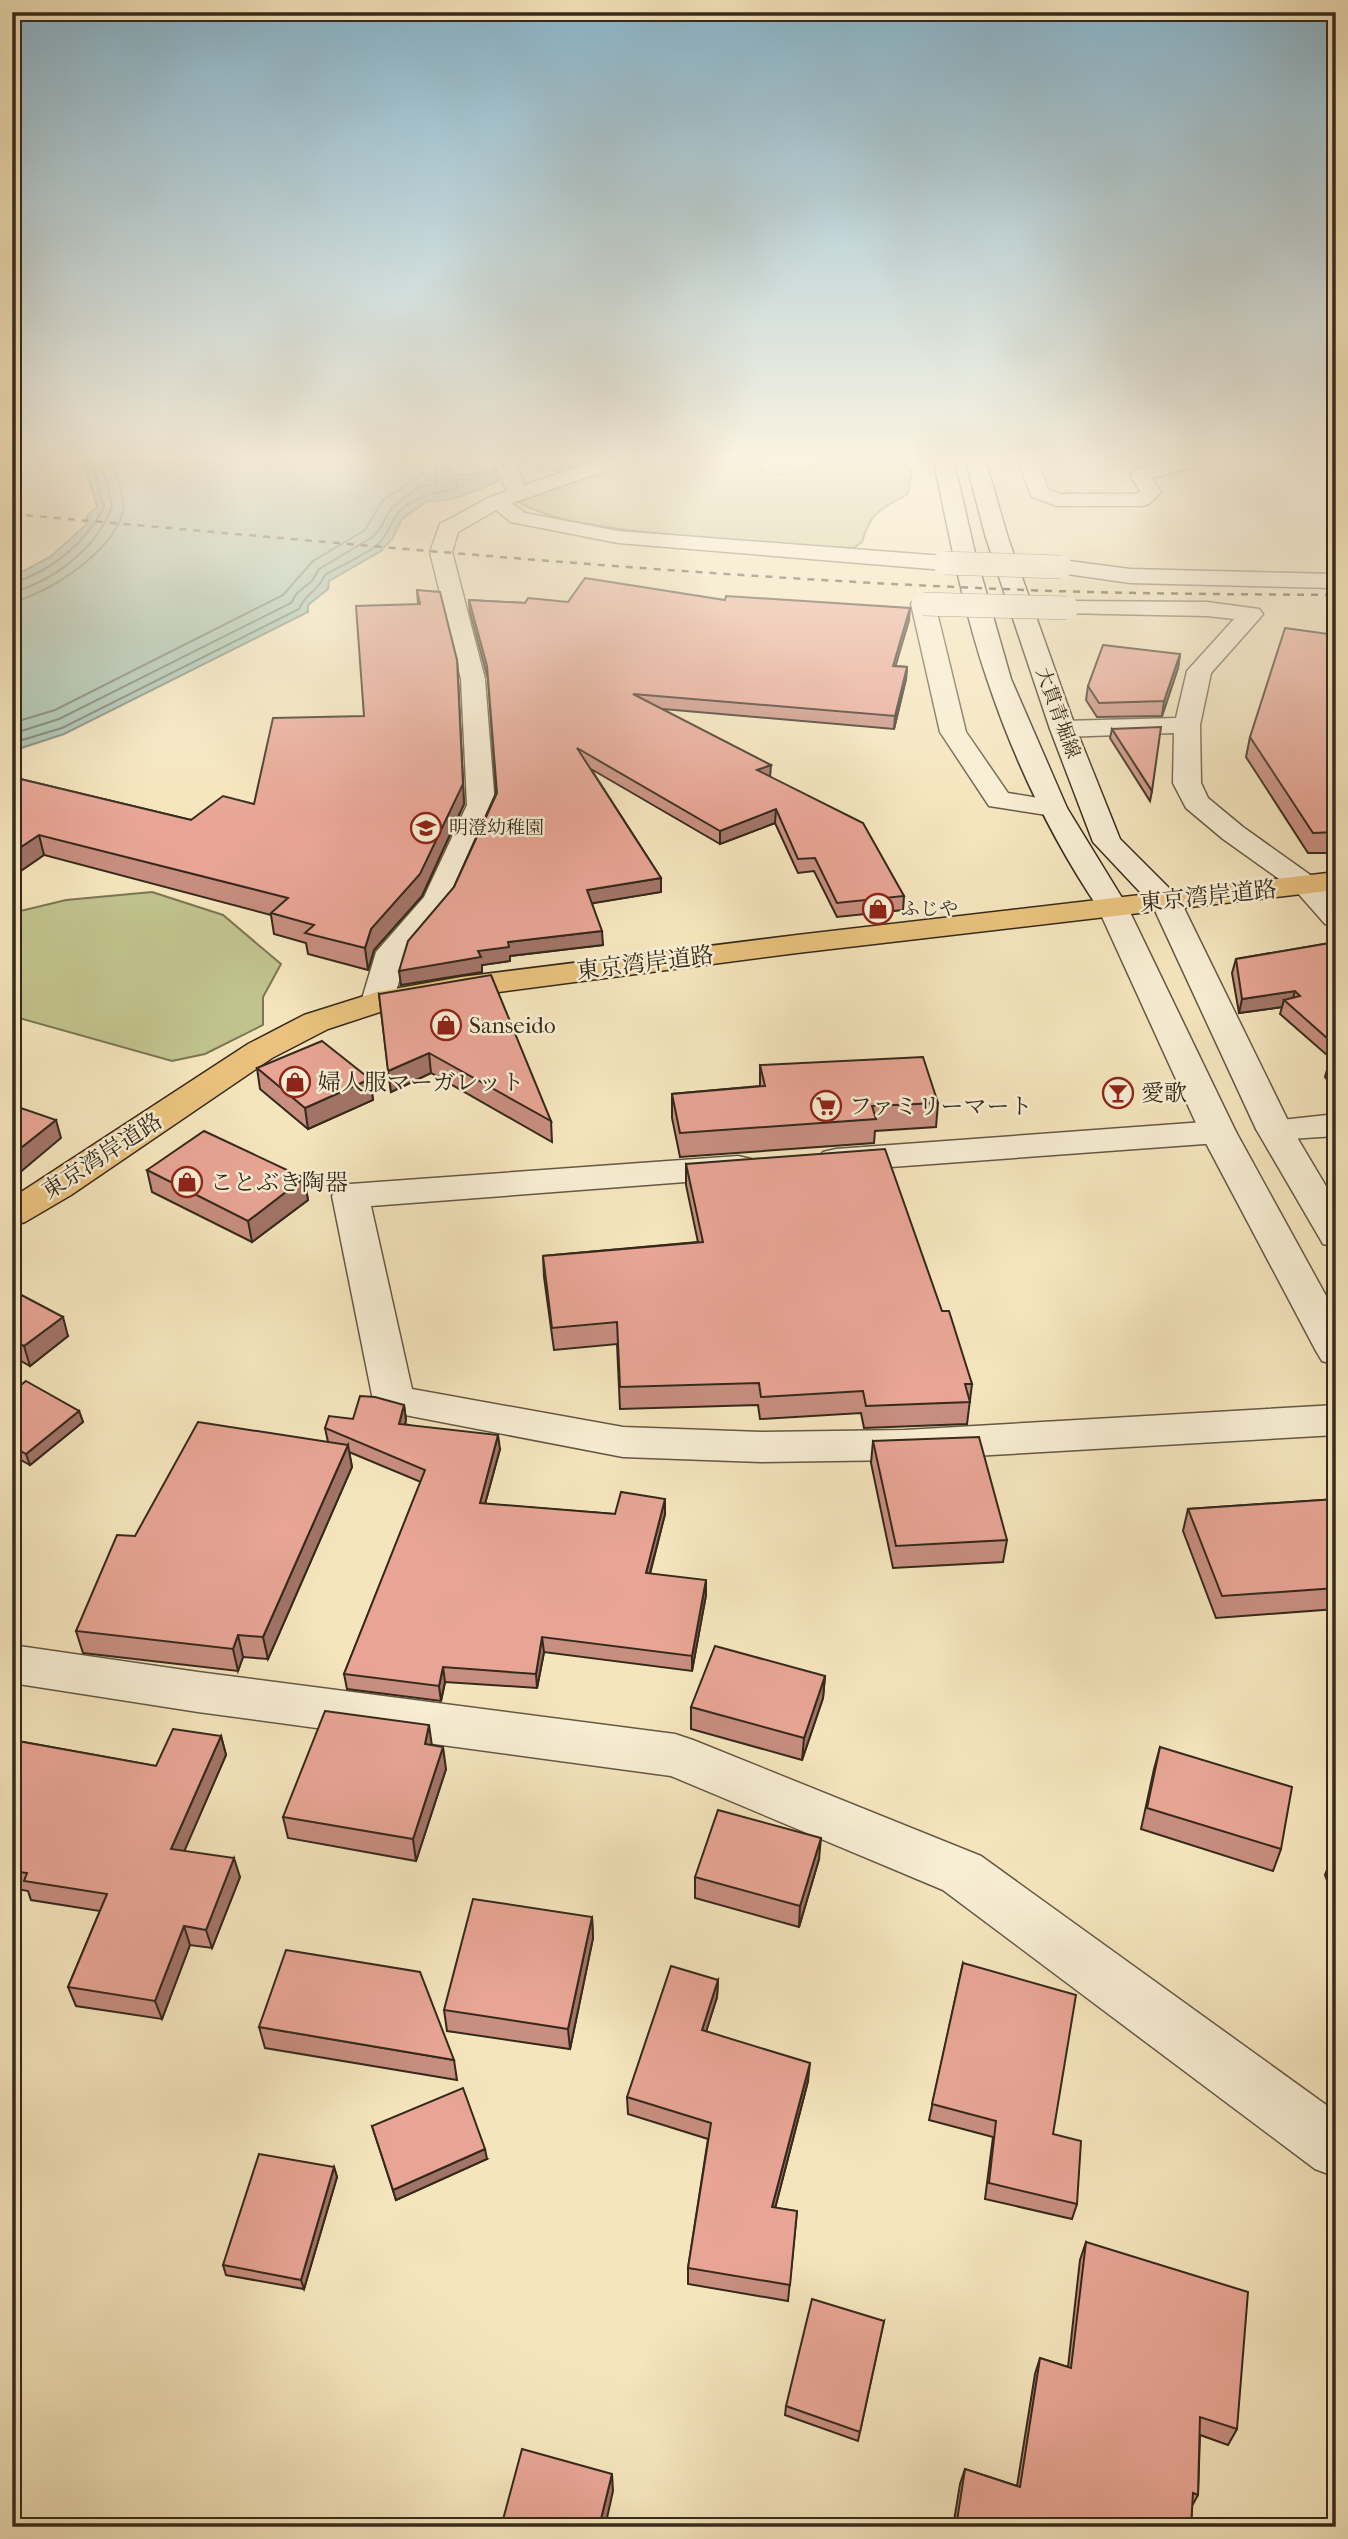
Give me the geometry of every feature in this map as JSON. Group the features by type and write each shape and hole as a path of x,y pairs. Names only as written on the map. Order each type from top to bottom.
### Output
{"highway":[{"name":"東京湾岸道路","path":"12,1214 58,1187 260,1051 316,1022 377,1002 461,987 1112,906 1321,883"}],"street":[{"path":"377,1002 393,952 438,901 481,804 473,679 449,580"},
{"name":"大貫青堀線","path":"972,580 999,679 1053,808 1112,906 1218,1132 1336,1351"},
{"name":"大貫青堀線","path":"1012,580 1063,729 1107,842 1166,902 1274,1129 1336,1235"},
{"path":"1315,580 1336,581"},
{"path":"1053,808 999,800 953,732 923,604 1208,609 1251,614 1199,671 1187,725 1186,783 1196,802 1233,833 1321,883 1336,918"},
{"path":"1063,729 1187,725"},
{"path":"1274,1129 1336,1125"},
{"path":"1218,1132 350,1196 394,1400 623,1442 761,1447 905,1446 1336,1420"},
{"path":"12,1664 198,1692 675,1755 962,1873 1336,2148"}],"green space":[{"path":"152,892 223,915 281,964 263,997 263,1025 205,1054 172,1061 12,1016 12,913 66,900"}],"water":[{"path":"12,580 330,580 328,589 308,605 308,612 64,734 12,751"}],"building":[{"path":"583,580 601,580 725,600 726,596 910,608 893,666 907,667 895,716 633,694 771,765 757,770 863,823 904,896 837,903 815,858 798,859 776,809 720,831 577,748 661,878 587,890 602,931 508,942 509,947 478,951 481,957 399,971 408,941 454,887 497,793 487,666 469,600 525,603 528,598 568,602"},
{"path":"417,590 440,592 457,660 463,784 420,874 371,929 365,948 305,933 314,925 271,913 288,898 39,835 12,853 12,777 191,820 223,796 254,804 273,718 364,716 356,606 420,604"},
{"path":"1285,628 1336,635 1336,832 1313,833 1250,737"},
{"path":"1103,645 1180,654 1164,701 1099,703 1088,686"},
{"path":"1161,727 1152,791 1112,729"},
{"path":"1336,942 1336,1046 1284,1000 1300,996 1295,991 1242,999 1236,959"},
{"path":"491,975 551,1121 429,1053 388,1071 379,994"},
{"path":"322,1041 370,1079 305,1108 257,1068"},
{"path":"923,1057 938,1103 872,1106 876,1119 680,1133 672,1094 765,1086 760,1065"},
{"path":"1336,1062 1336,1072 1329,1063"},
{"path":"12,1105 56,1120 12,1155"},
{"path":"204,1131 304,1178 248,1221 147,1170"},
{"path":"885,1149 942,1311 949,1311 972,1384 965,1384 970,1402 866,1406 863,1391 761,1397 759,1383 620,1387 617,1322 552,1328 543,1256 703,1242 686,1164"},
{"path":"12,1290 63,1317 24,1346 12,1340"},
{"path":"26,1381 79,1411 26,1454 12,1446 12,1392"},
{"path":"360,1396 404,1405 399,1424 498,1435 480,1503 615,1514 621,1492 665,1499 646,1573 706,1580 692,1656 542,1637 536,1674 443,1667 439,1686 344,1674 425,1470 325,1428 329,1416 353,1419"},
{"path":"198,1422 348,1445 263,1637 238,1635 233,1649 76,1631 117,1535 135,1536"},
{"path":"979,1437 1007,1540 896,1546 873,1441"},
{"path":"1336,1499 1336,1588 1222,1596 1188,1509"},
{"path":"715,1646 825,1676 804,1738 691,1707"},
{"path":"325,1711 429,1725 425,1744 443,1747 413,1839 283,1817"},
{"path":"173,1729 221,1736 171,1849 234,1858 206,1930 184,1926 155,2001 68,1987 107,1894 24,1881 27,1873 12,1871 12,1740 156,1766"},
{"path":"1160,1747 1292,1787 1281,1849 1147,1808"},
{"path":"718,1810 821,1838 800,1906 695,1877"},
{"path":"473,1899 592,1917 568,2029 444,2010"},
{"path":"286,1950 420,1972 454,2060 259,2027"},
{"path":"963,1963 1076,1995 1053,2134 1081,2141 1077,2204 989,2183 996,2121 932,2104"},
{"path":"671,1966 718,1980 702,2030 810,2063 772,2207 797,2211 790,2285 688,2268 711,2123 627,2097"},
{"path":"463,2088 485,2149 393,2190 372,2126"},
{"path":"259,2154 334,2167 301,2280 223,2265"},
{"path":"1086,2242 1248,2292 1237,2429 1200,2417 1198,2495 1193,2493 1191,2527 956,2527 965,2469 1020,2487 1040,2358 1071,2368"},
{"path":"812,2299 884,2321 860,2432 786,2406"},
{"path":"522,2449 612,2474 599,2527 501,2527"}],"railway":[{"path":"834,580 1045,591 1336,595"}],"place":[{"name":"明澄幼稚園","path":"426,828"},
{"name":"ふじや","path":"878,909"},
{"name":"Sanseido","path":"446,1025"},
{"name":"婦人服マーガレット","path":"295,1082"},
{"name":"愛歌","path":"1118,1093"},
{"name":"ファミリーマート","path":"826,1106"},
{"name":"ことぶき陶器","path":"187,1182"}]}
